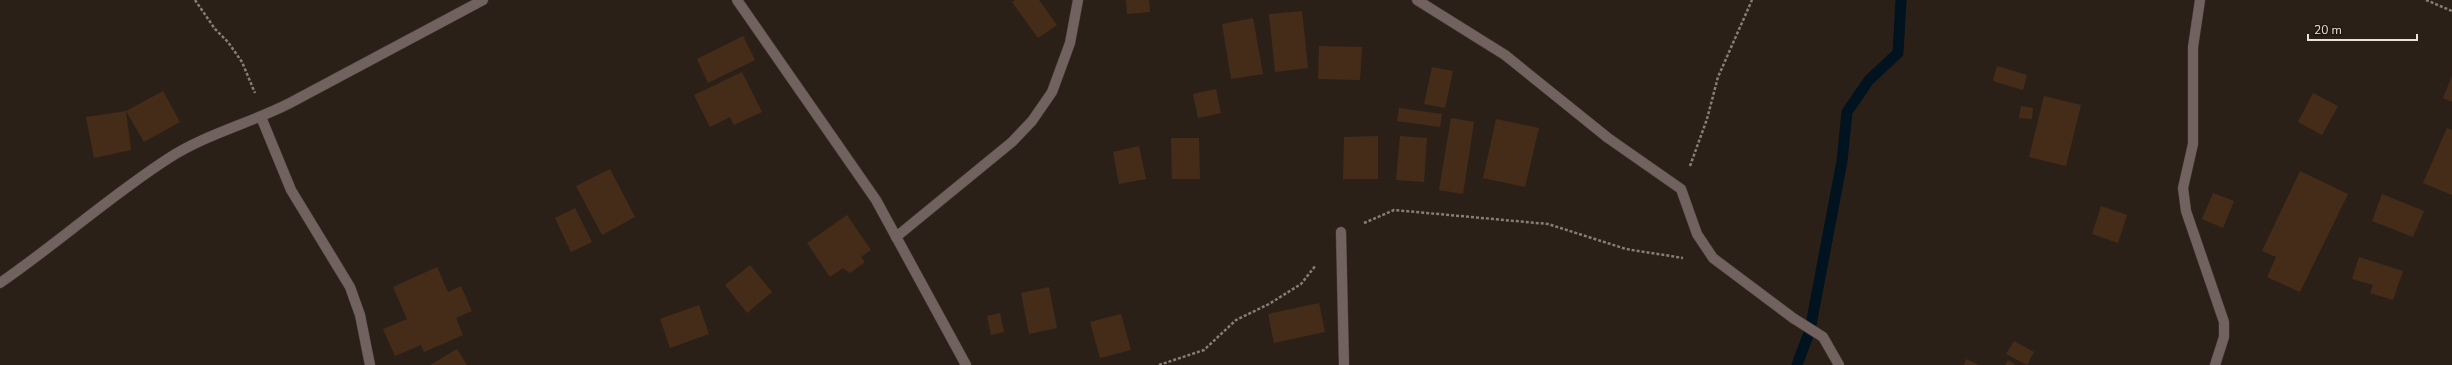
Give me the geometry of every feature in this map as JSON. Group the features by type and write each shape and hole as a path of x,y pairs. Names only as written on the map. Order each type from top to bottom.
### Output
{"street":[{"path":"0,283 58,241 95,210 169,158 203,139 261,118 483,0"},
{"path":"737,0 876,200 966,365"},
{"path":"896,237 1012,142 1032,121 1052,92 1070,43 1078,0"},
{"path":"1417,0 1505,55 1608,138 1681,189 1697,234 1713,258 1793,318 1823,337 1839,365"},
{"path":"2200,0 2193,47 2193,144 2183,188 2186,211 2224,322 2224,337 2215,365"},
{"path":"261,118 291,190 350,287 360,315 370,365"},
{"path":"1341,232 1344,365"}],"path":[{"path":"195,0 215,29 228,42 242,62 252,84 261,118"},
{"path":"1681,189 1707,119 1718,77 1752,0"},
{"path":"2426,0 2452,11"},
{"path":"1159,365 1204,350 1236,320 1269,304 1301,284 1341,232 1394,210 1548,224 1626,249 1677,258 1713,258"}],"building":[{"path":"1015,0 1039,0 1057,25 1038,38 1012,2"},
{"path":"1126,0 1149,0 1150,12 1127,14"},
{"path":"1302,11 1308,68 1275,72 1269,14"},
{"path":"1253,18 1263,74 1231,79 1222,24"},
{"path":"743,36 755,60 708,83 697,59"},
{"path":"1319,46 1362,47 1360,80 1318,79"},
{"path":"1997,66 2027,75 2023,90 1993,81"},
{"path":"1432,67 1453,71 1445,108 1424,104"},
{"path":"742,72 762,112 734,125 730,117 710,127 694,95"},
{"path":"2452,76 2452,102 2443,98"},
{"path":"1216,89 1221,113 1198,118 1193,94"},
{"path":"163,91 180,122 144,142 126,111"},
{"path":"2313,93 2338,106 2322,135 2298,122"},
{"path":"2044,96 2081,105 2066,166 2029,157"},
{"path":"2021,106 2033,108 2032,119 2019,118"},
{"path":"1399,108 1442,114 1440,127 1397,121"},
{"path":"126,111 131,150 94,158 86,117"},
{"path":"1451,118 1474,122 1463,194 1439,190"},
{"path":"1496,119 1539,128 1525,187 1483,178"},
{"path":"2447,128 2452,130 2452,195 2423,183"},
{"path":"1378,136 1378,179 1343,179 1344,137"},
{"path":"1400,136 1427,138 1424,182 1396,180"},
{"path":"1171,138 1199,138 1200,179 1172,179"},
{"path":"1139,146 1146,179 1119,184 1113,152"},
{"path":"610,169 635,217 602,235 576,186"},
{"path":"2300,171 2348,194 2300,292 2267,277 2276,257 2262,251"},
{"path":"2213,193 2234,201 2223,228 2202,219"},
{"path":"2382,194 2424,211 2413,237 2372,221"},
{"path":"2101,206 2127,215 2118,243 2092,234"},
{"path":"575,208 592,242 571,252 555,218"},
{"path":"847,215 871,250 861,257 865,262 850,273 843,268 830,277 807,243"},
{"path":"2359,257 2403,271 2393,300 2370,293 2373,285 2352,279"},
{"path":"750,265 772,292 747,313 725,285"},
{"path":"437,267 448,292 461,286 472,311 456,318 463,335 424,352 421,345 395,356 383,329 407,319 393,287"},
{"path":"1049,287 1057,328 1029,334 1021,293"},
{"path":"1319,303 1325,332 1274,343 1268,314"},
{"path":"699,305 709,334 670,348 660,319"},
{"path":"1000,313 1004,332 991,335 987,316"},
{"path":"1121,314 1131,350 1100,358 1090,322"},
{"path":"2014,341 2034,352 2027,365 2006,354"},
{"path":"457,349 467,365 430,365"},
{"path":"1966,359 1979,365 1964,365"},
{"path":"2008,360 2016,365 2005,365"}],"waterway":[{"path":"1797,365 1810,330 1842,161 1847,112 1869,80 1898,53 1901,0"}]}
